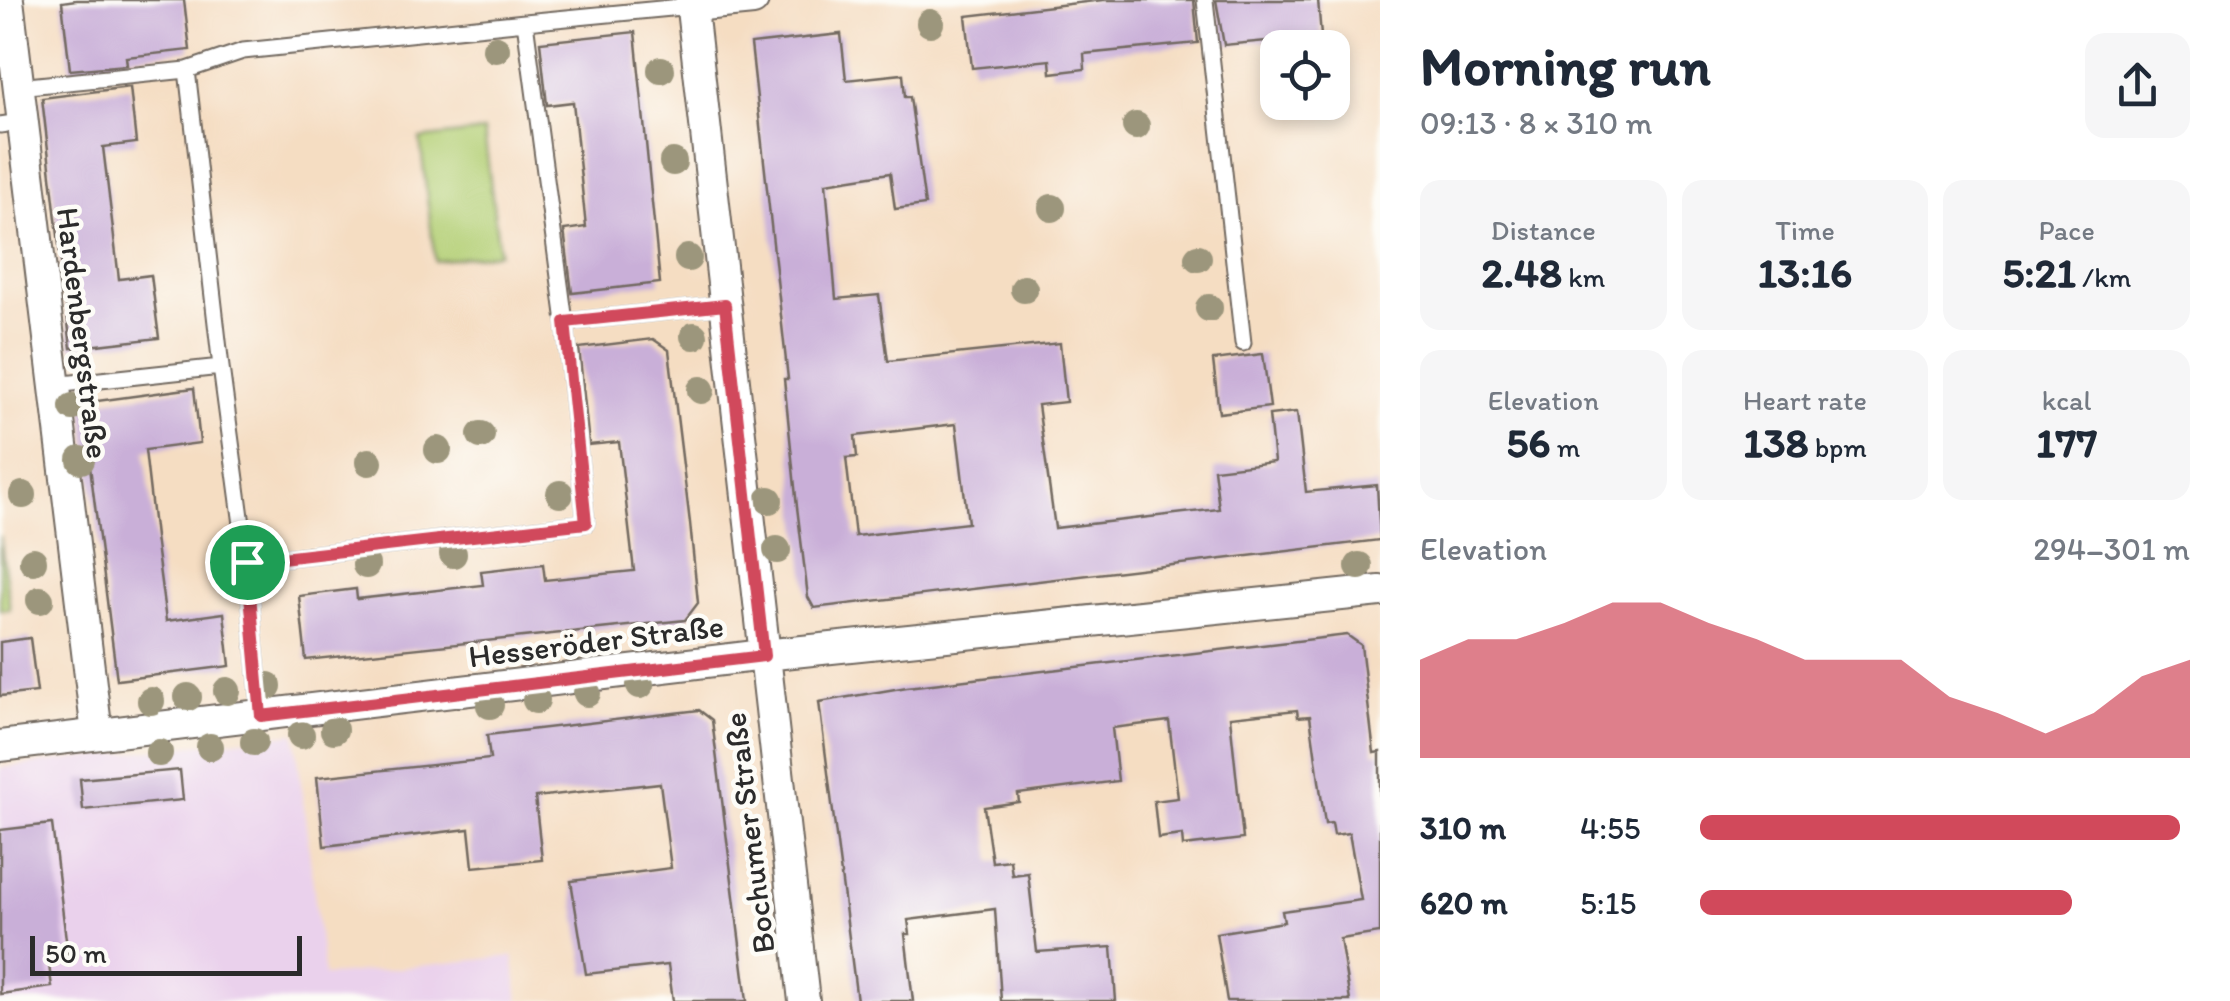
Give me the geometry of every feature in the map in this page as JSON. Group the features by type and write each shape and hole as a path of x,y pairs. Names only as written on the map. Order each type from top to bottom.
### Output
{"street":[{"name":"Hardenbergstraße","path":"8,0 18,88 11,124 54,386 97,734"},
{"path":"691,3 753,0"},
{"name":"Bochumer Straße","path":"691,3 804,1001"},
{"name":"Hesseröder Straße","path":"0,746 764,656 1380,592"}],"lane":[{"path":"1205,0 1242,344"},
{"path":"18,88 187,70 243,51 691,3"},
{"path":"247,562 586,523 565,322 525,22"},
{"path":"187,70 247,562 261,716"},
{"path":"565,322 725,305"},
{"path":"54,386 221,367"}],"shaded area":[{"path":"295,733 324,976 513,956 519,1001 0,1001 0,768"}],"green space":[{"path":"484,131 499,253 435,261 420,139"},
{"path":"0,536 10,609 0,610"}],"building":[{"path":"184,0 190,50 126,57 127,65 70,70 62,2"},
{"path":"1103,0 1194,0 1198,43 1084,54 1085,69 1051,73 1050,60 972,68 966,16"},
{"path":"1216,0 1318,0 1320,30 1260,30 1260,42 1224,45"},
{"path":"635,32 660,283 572,293 564,230 586,227 573,102 547,105 540,42"},
{"path":"841,34 846,80 903,74 905,97 910,97 925,205 895,209 890,173 826,183 836,299 879,295 888,361 1060,343 1066,402 1038,405 1055,528 1219,509 1214,469 1274,462 1269,415 1297,412 1306,492 1377,485 1380,540 814,608 808,597 797,507 784,379 788,379 751,44","holes":["956,424 968,523 855,536 846,458 857,457 855,436"]},
{"path":"130,87 136,143 103,147 119,279 151,275 159,338 71,348 42,98"},
{"path":"653,339 669,350 690,523 698,603 685,620 306,660 299,596 356,589 357,599 483,585 481,571 543,564 545,580 634,571 619,442 589,445 579,348"},
{"path":"1263,354 1270,407 1219,413 1213,360"},
{"path":"194,388 200,443 145,450 155,537 166,621 224,613 230,666 117,680 82,403"},
{"path":"1347,635 1361,645 1374,753 1380,752 1380,933 1340,939 1350,1001 1227,1001 1216,933 1284,922 1282,911 1361,900 1349,833 1334,835 1332,823 1325,824 1310,716 1298,717 1297,710 1230,717 1243,839 1183,846 1182,835 1158,838 1154,801 1178,798 1169,721 1112,728 1118,781 1018,794 1019,802 984,807 992,862 1010,860 1012,875 1028,873 1037,952 1112,947 1116,1001 1001,1001 995,909 908,920 910,934 905,934 913,1001 857,1001 819,702 907,687"},
{"path":"30,638 37,692 0,696 0,642"},
{"path":"699,710 712,720 747,1001 673,1001 668,965 586,974 571,881 671,868 660,783 535,797 542,860 473,867 469,829 324,846 317,777 490,759 487,735"},
{"path":"180,770 183,800 83,810 80,779"},
{"path":"52,824 68,956 48,958 52,987 0,994 0,830"}],"route":[{"path":"725,305 764,656 261,716 247,562 586,523 565,322 725,305"}]}
